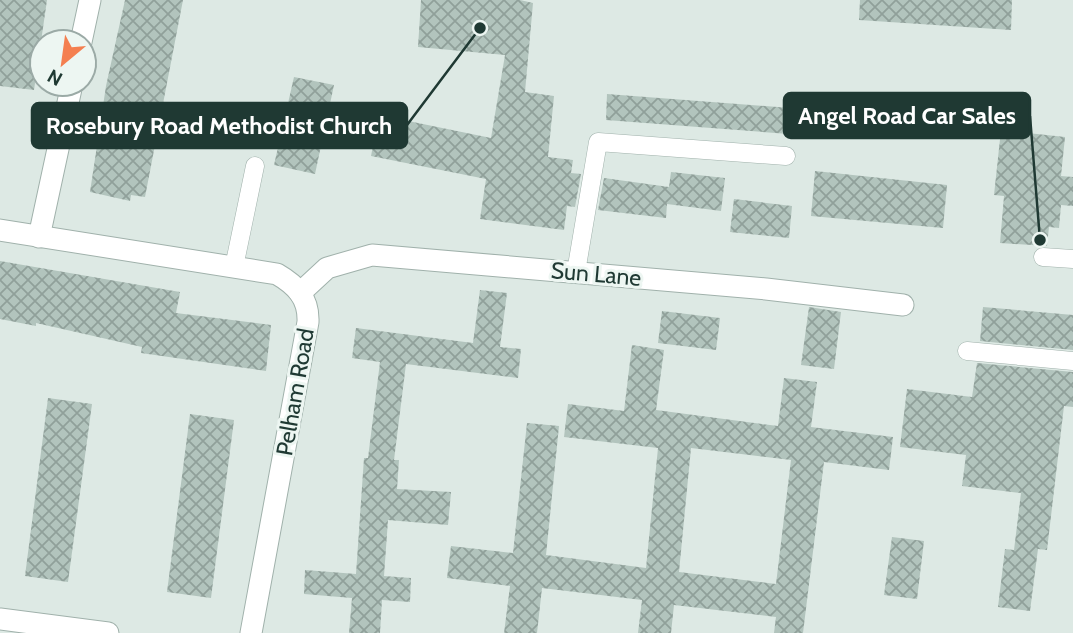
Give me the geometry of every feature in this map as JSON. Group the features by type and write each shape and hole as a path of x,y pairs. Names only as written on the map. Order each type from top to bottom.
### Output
{"street":[{"path":"84,28 90,0"},
{"path":"39,237 69,98"},
{"path":"0,230 276,274 300,293"},
{"name":"Sun Lane","path":"300,293 327,268 372,255 576,272 903,305"},
{"name":"Pelham Road","path":"251,633 308,322 309,308 300,293"},
{"path":"0,620 108,633"}],"lane":[{"path":"576,272 598,142 786,156"},
{"path":"234,267 255,166"},
{"path":"1043,257 1073,259"},
{"path":"967,351 1073,361"}],"building":[{"path":"0,0 47,0 43,28 28,28 28,89 0,86"},
{"path":"125,0 183,0 145,197 131,195 130,201 90,192 106,86"},
{"path":"421,0 520,0 533,3 525,92 554,96 548,157 573,160 571,173 581,174 575,207 567,206 564,230 480,219 486,179 371,156 379,115 491,138 505,55 418,47"},
{"path":"860,0 1012,0 1011,30 859,20"},
{"path":"294,77 334,85 315,174 274,165"},
{"path":"607,94 803,109 802,135 606,120"},
{"path":"1001,130 1065,137 1061,176 1073,177 1073,206 1061,205 1059,228 1049,227 1047,246 1000,243 1004,196 994,195"},
{"path":"815,171 947,185 943,228 811,216"},
{"path":"671,172 725,178 721,211 667,204 666,218 598,210 604,178 669,187"},
{"path":"734,199 792,206 789,238 730,232"},
{"path":"0,261 180,292 176,313 271,325 266,371 141,353 142,347 36,323 36,326 0,319"},
{"path":"480,290 507,293 500,347 521,349 518,378 406,364 394,460 399,460 397,489 451,492 448,525 388,520 384,576 411,578 410,602 382,600 380,633 349,633 352,598 304,594 305,570 356,574 364,458 368,458 380,362 352,358 356,328 473,343"},
{"path":"809,307 841,312 834,369 801,365"},
{"path":"983,307 1073,315 1073,350 980,341"},
{"path":"662,311 720,318 716,350 658,343"},
{"path":"632,345 664,350 656,410 778,426 784,378 817,382 811,427 893,437 889,470 824,462 803,633 774,633 776,617 674,605 671,633 638,633 642,600 542,588 537,633 504,633 510,586 447,578 451,546 513,553 527,423 559,426 546,555 646,568 658,448 564,437 568,404 624,411","holes":["691,448 791,460 776,584 679,572"]},
{"path":"977,363 1073,372 1073,407 1064,406 1047,550 1038,549 1030,611 998,607 1005,549 1014,550 1021,493 962,486 966,455 900,447 907,389 972,397"},
{"path":"48,398 92,404 68,582 25,576"},
{"path":"190,414 234,420 211,598 167,592"},
{"path":"892,537 924,541 917,599 884,595"}],"place":[{"name":"Rosebury Road Methodist Church","path":"480,28"},
{"name":"Angel Road Car Sales","path":"1040,240"}]}
